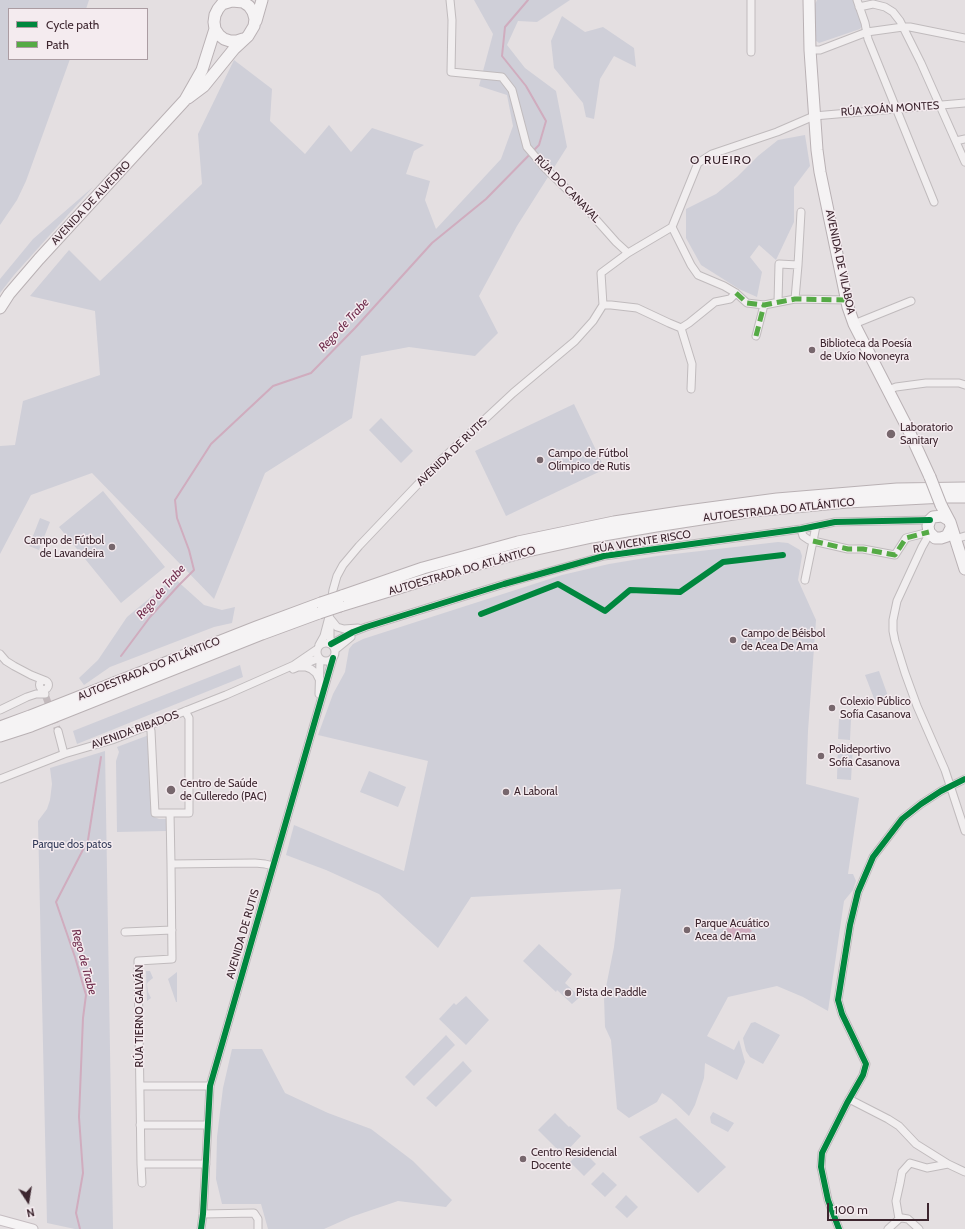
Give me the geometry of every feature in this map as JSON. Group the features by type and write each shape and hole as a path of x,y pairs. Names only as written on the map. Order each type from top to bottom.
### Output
{"highway":[{"path":"254,26 255,19 253,12 249,6 243,2 227,2 214,15 215,29 219,35 224,39 237,41 243,39 252,31 254,26 262,0"},
{"name":"AVENIDA DE VILABOA","path":"809,0 814,116 820,172 847,300 854,324 908,429 930,477 945,517 959,540 965,569"},
{"name":"AVENIDA DE ALVEDRO","path":"185,100 202,70 215,29"},
{"name":"AVENIDA DE ALVEDRO","path":"0,308 9,294 39,259 185,100 204,86 243,39"},
{"name":"AUTOESTRADA DO ATLÁNTICO","path":"341,601 423,568 518,542 614,522 777,499 897,489 965,488"},
{"name":"AUTOESTRADA DO ATLÁNTICO","path":"341,601 528,551 592,537 656,526 753,511 847,502 965,497"},
{"path":"933,517 945,517 947,536 932,532 933,517"},
{"path":"932,532 949,541 959,540"},
{"path":"323,611 341,601"},
{"name":"AUTOESTRADA DO ATLÁNTICO","path":"0,727 248,629 323,611"},
{"name":"AUTOESTRADA DO ATLÁNTICO","path":"0,736 38,723 323,611"}],"main road":[{"path":"0,1220 33,1229"}],"street":[{"name":"RÚA DO CANAVAL","path":"450,0 452,20 451,72 502,76 512,90 527,147 545,168 584,206 616,242 628,253"},
{"path":"750,52 751,0"},
{"path":"934,202 868,39 858,4 873,4 885,7 893,12 903,27 965,162"},
{"path":"810,50 820,50 867,32 903,27 910,27 965,38"},
{"name":"RÚA XOÁN MONTES","path":"672,227 698,163 712,154 777,132 814,116 965,103"},
{"path":"956,141 965,139"},
{"path":"795,299 801,212"},
{"path":"681,328 637,308 603,305 601,273 628,253 672,227 691,265 698,275 724,286 736,293 747,303 764,305 795,299 847,300"},
{"path":"778,302 779,264 798,265"},
{"path":"681,328 715,302 730,299 736,293"},
{"path":"854,324 911,302"},
{"name":"AVENIDA DE RUTIS","path":"318,648 324,636 323,611 343,565 359,546 440,461 513,393 575,341 594,321 603,305"},
{"path":"756,336 764,305"},
{"path":"681,328 692,364 690,389"},
{"path":"888,390 896,387 926,383 965,384"},
{"name":"RÚA VICENTE RISCO","path":"332,646 348,639 366,627 504,584 604,556 801,529 835,522 910,520 932,532"},
{"path":"804,580 816,526"},
{"path":"801,529 803,536 809,540 848,549 863,549 895,555 906,538 932,532"},
{"path":"932,532 920,551 897,601 893,620 894,636 905,673 951,786 965,831"},
{"path":"323,611 337,626 344,629 366,627"},
{"name":"AVENIDA DE RUTIS","path":"323,611 332,646"},
{"path":"324,642 332,646 332,658 327,661 320,659 318,648 324,642"},
{"name":"AVENIDA RIBADOS","path":"0,779 64,754 112,740 186,711 268,677 295,664 318,648"},
{"path":"0,654 6,661 31,675 44,689 0,710"},
{"name":"AVENIDA DE RUTIS","path":"202,1229 210,1086 332,658"},
{"name":"AVENIDA DE RUTIS","path":"319,702 320,659"},
{"name":"AVENIDA RIBADOS","path":"268,677 320,659"},
{"path":"297,668 306,667 311,669 316,672 320,680"},
{"path":"149,726 151,737 154,813 189,813 188,718 186,711"},
{"path":"58,731 64,754"},
{"path":"840,1229 828,1200 821,1167 822,1153 849,1099 863,1075 866,1064 842,1014 838,1000 850,925 858,892 874,857 902,819 921,804 965,779"},
{"name":"RÚA TIERNO GALVÁN","path":"142,1183 138,960 172,959 170,813"},
{"path":"171,864 248,863 273,866"},
{"path":"125,932 172,930"},
{"path":"140,1086 210,1086"},
{"path":"849,1099 888,1119 899,1126 916,1144 948,1164 965,1172"},
{"path":"140,1125 208,1124"},
{"path":"899,1219 896,1201 902,1172 905,1168 910,1163 928,1168 948,1164"},
{"path":"141,1164 206,1164"},
{"path":"203,1217 254,1213 258,1219 258,1229"},
{"path":"888,1229 902,1218 908,1220 919,1229"}],"green space":[{"path":"0,0 89,0 86,8 8,8 8,60 70,60 26,181 17,200 0,225"},
{"path":"474,0 570,0 537,22 518,21 507,45 525,68 556,91 567,147 517,226 479,296 498,333 475,356 409,347 361,356 352,418 265,473 214,599 92,473 31,495 0,554 0,446 15,445 23,401 100,375 95,311 30,296 69,250 100,281 202,184 198,134 234,60 272,89 270,121 305,154 329,125 351,152 372,128 424,145 414,151 406,174 430,181 425,200 436,229 501,159 513,126 507,95 479,86 493,34"},
{"path":"817,0 854,0 862,26 860,29 819,43 814,39 815,4"},
{"path":"562,16 585,32 603,27 634,48 636,67 614,56 600,79 594,119 586,117 583,103 554,68 551,41"},
{"path":"805,135 810,166 794,187 794,222 776,260 759,245 750,257 762,272 757,297 739,289 701,265 686,238 686,209 716,194 778,140"},
{"path":"93,187 14,275 0,293 0,279 33,239"},
{"name":"Campo de Fútbol Olímpico de Rutis","path":"574,404 605,469 506,516 475,451"},
{"path":"381,418 413,451 401,463 369,430"},
{"name":"Campo de Fútbol de Lavandeira","path":"103,491 165,567 121,603 59,527"},
{"path":"40,518 50,522 39,550 29,546"},
{"path":"778,542 788,543 800,550 802,556 798,580 816,620 808,731 806,784 859,798 848,874 853,874 856,881 853,890 844,901 828,1011 803,997 777,986 728,997 707,1036 734,1050 739,1040 745,1062 737,1080 705,1063 704,1078 695,1105 689,1116 671,1099 662,1093 657,1102 629,1118 617,1109 611,1040 605,1027 604,997 614,947 621,889 471,897 438,948 379,894 326,870 286,855 294,825 404,871 428,761 318,735 333,694 345,672 349,649 353,644 363,639 562,575 609,564 657,556"},
{"path":"174,578 204,605 222,610 235,607 232,623 214,627 110,667 84,685 79,678 98,660 127,617"},
{"path":"240,665 243,677 77,744 73,731"},
{"path":"879,671 888,696 875,701 865,675"},
{"path":"839,719 851,719 850,740 838,739"},
{"path":"149,735 151,811 152,816 159,819 166,819 166,831 117,832 116,761 119,752 117,747"},
{"path":"838,744 853,745 851,780 837,779"},
{"name":"Parque dos patos","path":"105,751 113,1229 75,1229 47,1223 38,821 47,809 50,800 52,784 50,768"},
{"path":"369,771 406,787 398,807 360,792"},
{"path":"539,944 572,974 565,983 580,997 572,1004 557,990 556,992 523,961"},
{"path":"146,971 150,971 153,978 147,984 148,992 151,998 147,1001"},
{"path":"177,972 177,1002 176,1002 168,979"},
{"path":"466,996 489,1020 466,1045 439,1019 454,1003 456,1005"},
{"path":"755,1022 780,1035 763,1064 750,1057 746,1051 743,1038 751,1023"},
{"path":"446,1035 455,1045 414,1086 405,1077"},
{"path":"232,1049 262,1049 285,1093 328,1113 371,1129 413,1161 452,1200 446,1207 398,1201 351,1217 324,1229 268,1229 261,1204 222,1204 216,1179 217,1137 223,1088"},
{"path":"463,1061 472,1071 436,1107 426,1098"},
{"path":"713,1112 734,1123 728,1132 711,1123 710,1117"},
{"path":"555,1113 569,1127 570,1126 581,1136 563,1155 538,1130"},
{"path":"676,1118 726,1167 698,1193 639,1137"},
{"path":"582,1150 596,1164 584,1176 570,1162"},
{"path":"603,1172 617,1185 605,1197 591,1184"},
{"path":"626,1195 638,1207 627,1218 615,1207"}],"shaded area":[{"path":"740,919 752,931 742,938 739,936 733,940 726,929"}],"waterway":[{"name":"Rego de Trabe","path":"121,656 150,617 194,570 189,550 177,518 175,500 211,444 273,386 311,373 355,328 432,243 486,199 539,145 546,121 526,86 502,56 505,27 528,0"},
{"name":"Rego de Trabe","path":"80,1229 76,1213 83,1173 79,1117 83,1018 86,995 56,902 88,840 101,757"}],"tunnel":[{"path":"46,697 58,731"}],"marked path":[{"path":"736,293 747,303 764,305 795,299 847,300"},
{"path":"756,336 764,305"},
{"path":"813,541 848,549 863,549 895,555 906,538 929,532"}],"cycle path":[{"path":"331,644 366,627 504,584 604,556 801,529 835,522 930,520"},
{"path":"481,614 558,584 605,611 630,590 680,592 723,562 783,555"},
{"path":"201,1229 210,1086 333,658"},
{"path":"839,1229 828,1200 821,1167 822,1153 863,1075 866,1064 842,1014 838,1000 850,925 858,892 873,857 902,819 941,791 965,779"}],"place":[{"name":"Biblioteca da Poesía de Uxío Novoneyra","path":"812,350"},
{"name":"Laboratorio Sanitary","path":"891,434"},
{"name":"Campo de Fútbol Olímpico de Rutis","path":"540,460"},
{"name":"Campo de Fútbol de Lavandeira","path":"112,547"},
{"name":"Campo de Béisbol de Acea De Ama","path":"733,640"},
{"name":"Colexio Público Sofía Casanova","path":"832,708"},
{"name":"Polideportivo Sofía Casanova","path":"821,756"},
{"name":"Centro de Saúde de Culleredo (PAC)","path":"171,790"},
{"name":"A Laboral","path":"506,792"},
{"name":"Parque Acuático Acea de Ama","path":"687,930"},
{"name":"Pista de Paddle","path":"568,993"},
{"name":"Centro Residencial Docente","path":"523,1159"}],"district":[{"name":"O RUEIRO","path":"721,160"}]}
